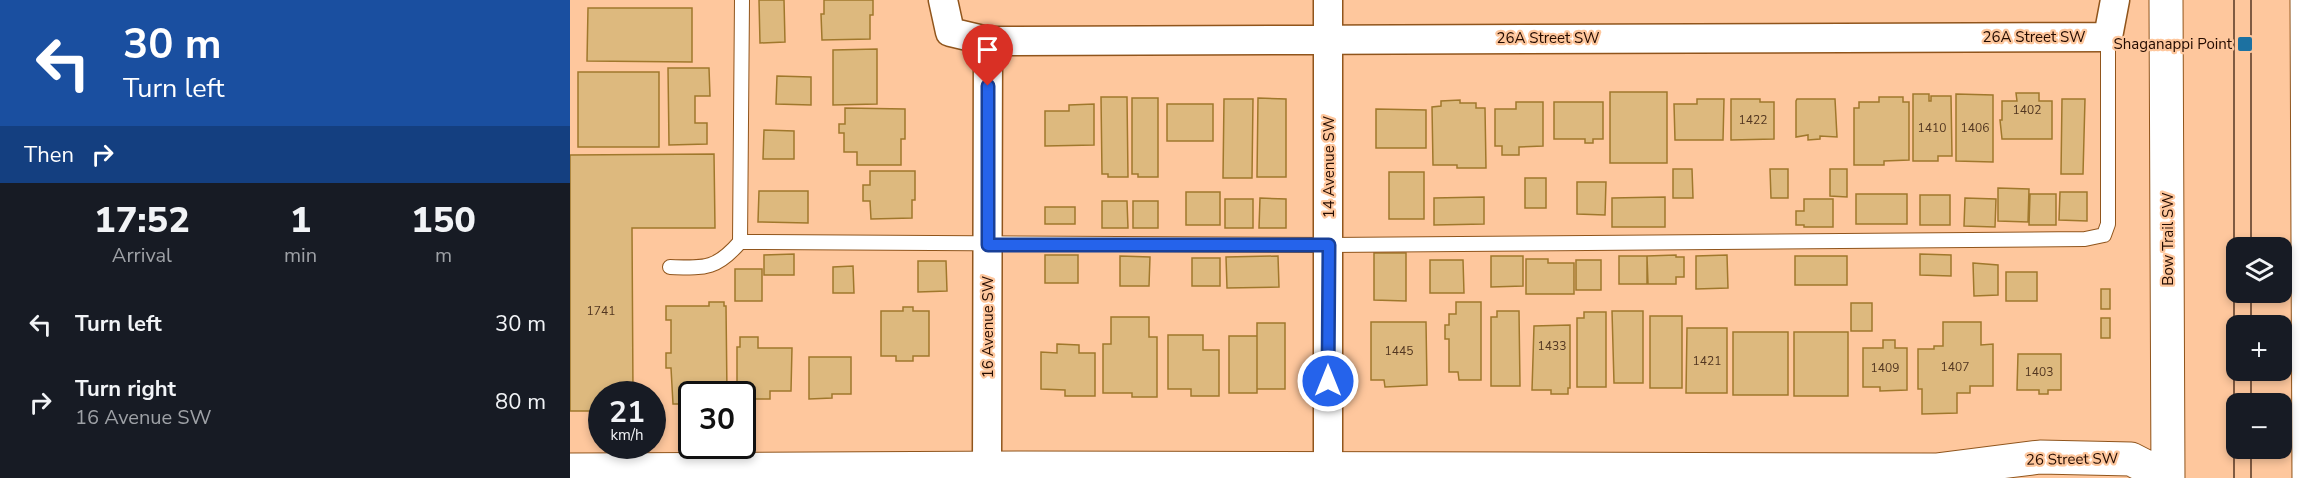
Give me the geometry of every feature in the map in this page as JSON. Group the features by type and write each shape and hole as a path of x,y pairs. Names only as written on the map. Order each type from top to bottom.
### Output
{"street":[{"path":"943,0 950,32 988,41"},
{"name":"14 Avenue SW","path":"1328,0 1328,474"},
{"path":"2108,37 2115,0"},
{"name":"Bow Trail SW","path":"2166,0 2168,478"},
{"path":"2307,0 2309,478"},
{"name":"26A Street SW","path":"988,41 2108,37"},
{"name":"16 Avenue SW","path":"987,469 988,41"},
{"name":"26 Street SW","path":"1936,474 2040,457 2131,459 2168,478 2173,478"},
{"name":"26 Street SW","path":"570,470 987,469 1328,474 1936,474 1984,478"}],"lane":[{"path":"670,267 707,268 729,256 740,243 742,0"},
{"path":"740,243 1329,245 2085,239 2104,235 2108,224 2108,37"}],"building":[{"path":"759,0 784,0 785,42 760,43"},
{"path":"824,0 873,0 873,15 870,15 870,39 822,40 821,14 824,14"},
{"path":"588,8 692,8 692,62 587,61"},
{"path":"877,49 877,104 833,105 833,50"},
{"path":"668,68 709,68 710,96 695,96 695,123 707,123 707,144 669,145"},
{"path":"578,72 659,72 659,147 578,147"},
{"path":"777,76 811,77 811,105 776,104"},
{"path":"1610,92 1667,92 1667,163 1610,163"},
{"path":"2016,93 2039,93 2039,101 2052,101 2052,139 2002,139 2000,120 2002,120 2002,101 2017,101"},
{"path":"1913,94 1929,94 1929,101 1931,101 1931,96 1951,96 1952,156 1938,156 1938,161 1913,161"},
{"path":"1956,94 1993,95 1993,162 1956,161"},
{"path":"1101,97 1127,97 1128,177 1108,177 1108,174 1102,174"},
{"path":"1879,97 1903,97 1903,102 1909,102 1909,160 1884,161 1884,165 1854,165 1854,108 1859,108 1859,102 1879,102"},
{"path":"1132,98 1158,98 1158,177 1138,177 1138,174 1132,174"},
{"path":"1258,98 1286,99 1286,177 1257,177"},
{"path":"1224,99 1253,99 1252,178 1223,178"},
{"path":"1697,99 1724,99 1723,140 1675,140 1674,104 1697,104"},
{"path":"1731,99 1760,99 1760,102 1774,102 1774,139 1731,140"},
{"path":"1797,99 1835,99 1837,137 1820,136 1820,139 1808,140 1808,135 1796,137"},
{"path":"2062,99 2085,99 2083,174 2061,174"},
{"path":"1460,100 1460,103 1476,103 1476,108 1485,108 1486,168 1433,165 1432,107 1441,106 1441,101"},
{"path":"1516,102 1543,102 1543,146 1519,147 1519,155 1502,155 1502,146 1495,146 1495,109 1516,109"},
{"path":"1554,102 1603,102 1603,139 1593,139 1593,143 1585,143 1585,139 1554,139"},
{"path":"1094,104 1094,145 1045,146 1045,111 1069,111 1069,105"},
{"path":"1167,104 1213,104 1213,141 1167,141"},
{"path":"845,108 905,109 905,139 901,139 901,165 857,165 857,152 844,152 844,133 839,133 839,124 845,124"},
{"path":"1376,109 1426,110 1426,148 1376,148"},
{"path":"764,130 794,131 794,159 763,159"},
{"path":"714,154 715,228 632,228 633,381 588,381 588,411 570,411 570,155"},
{"path":"1673,169 1692,169 1693,198 1673,198"},
{"path":"1770,169 1788,169 1788,198 1771,198"},
{"path":"1830,169 1847,169 1847,197 1830,196"},
{"path":"870,171 915,171 915,200 912,200 912,218 871,219 870,201 863,201 863,185 870,185"},
{"path":"1389,172 1424,172 1424,219 1389,219"},
{"path":"1525,178 1546,178 1546,208 1525,208"},
{"path":"1577,182 1606,182 1605,215 1577,214"},
{"path":"1998,188 2029,189 2028,222 1998,221"},
{"path":"759,191 808,191 808,223 758,222"},
{"path":"1186,192 1220,192 1220,225 1186,225"},
{"path":"2060,192 2087,192 2087,221 2059,220"},
{"path":"1856,194 1907,194 1907,224 1856,224"},
{"path":"2030,194 2056,194 2056,225 2029,225"},
{"path":"1920,195 1950,195 1950,225 1920,225"},
{"path":"1484,197 1484,224 1434,225 1434,198"},
{"path":"1665,197 1665,227 1612,227 1612,198"},
{"path":"1260,198 1286,199 1286,228 1259,228"},
{"path":"1965,198 1996,199 1995,227 1964,226"},
{"path":"1225,199 1253,199 1253,228 1225,228"},
{"path":"1804,199 1833,199 1833,227 1796,225 1796,211 1804,211"},
{"path":"1102,201 1127,201 1128,228 1102,228"},
{"path":"1133,201 1158,201 1158,228 1133,228"},
{"path":"1045,207 1075,207 1075,224 1045,224"},
{"path":"1374,253 1406,253 1406,301 1374,300"},
{"path":"794,254 794,275 764,275 764,255"},
{"path":"1920,254 1951,255 1951,276 1920,275"},
{"path":"1045,255 1078,255 1078,283 1045,283"},
{"path":"1676,255 1676,257 1684,257 1684,277 1676,277 1676,284 1648,284 1647,256"},
{"path":"1727,255 1728,288 1696,289 1696,256"},
{"path":"1120,256 1150,257 1149,286 1120,286"},
{"path":"1278,256 1279,287 1227,288 1226,257"},
{"path":"1491,256 1523,256 1523,286 1491,287"},
{"path":"1619,256 1647,256 1647,284 1619,284"},
{"path":"1795,256 1847,256 1847,285 1795,285"},
{"path":"1192,258 1220,258 1220,286 1192,286"},
{"path":"1526,259 1548,259 1548,263 1574,263 1574,294 1526,294"},
{"path":"1430,260 1463,260 1464,293 1430,293"},
{"path":"1576,260 1601,260 1601,290 1576,290"},
{"path":"918,261 946,261 947,291 918,292"},
{"path":"1973,263 1998,265 1998,295 1974,296"},
{"path":"853,266 854,293 833,293 833,267"},
{"path":"735,269 762,269 762,301 735,301"},
{"path":"2006,272 2037,272 2037,301 2006,301"},
{"path":"2101,289 2110,289 2110,309 2101,309"},
{"path":"709,302 724,302 726,306 727,381 678,381 678,404 673,404 671,368 666,368 666,353 671,353 671,320 666,320 666,306 709,306"},
{"path":"1456,302 1481,302 1481,380 1459,380 1458,372 1449,372 1449,339 1445,339 1445,325 1449,325 1449,314 1456,314"},
{"path":"1851,303 1872,303 1872,331 1851,331"},
{"path":"903,307 913,307 913,311 929,311 929,356 913,356 913,361 896,361 896,356 881,356 881,311 903,311"},
{"path":"1497,311 1519,311 1520,386 1491,386 1491,317 1497,317"},
{"path":"1612,311 1643,311 1643,383 1614,383"},
{"path":"1584,312 1606,312 1606,387 1577,387 1577,318 1584,318"},
{"path":"1650,316 1682,316 1682,388 1650,388"},
{"path":"1111,317 1149,317 1149,337 1157,337 1157,397 1132,397 1132,393 1103,393 1103,344 1111,344"},
{"path":"2101,318 2110,318 2110,338 2101,338"},
{"path":"1371,322 1426,322 1427,385 1385,387 1384,380 1371,380"},
{"path":"1943,322 1981,322 1981,345 1993,344 1993,386 1970,386 1970,393 1957,393 1957,413 1922,414 1922,389 1918,389 1918,349 1934,349 1934,346 1943,346"},
{"path":"1257,323 1285,323 1285,389 1257,389"},
{"path":"1570,325 1570,388 1568,388 1568,394 1551,394 1551,390 1532,390 1534,326"},
{"path":"1687,328 1727,328 1727,393 1686,393"},
{"path":"1733,332 1788,332 1788,395 1733,395"},
{"path":"1794,332 1848,332 1848,396 1794,396"},
{"path":"1168,335 1203,335 1203,350 1219,350 1219,396 1191,396 1191,389 1168,389"},
{"path":"1229,336 1257,336 1257,393 1229,393"},
{"path":"740,337 758,337 758,348 792,348 791,391 770,391 770,399 756,399 756,381 737,381 737,347 740,347"},
{"path":"1883,340 1895,340 1895,348 1907,348 1907,390 1880,391 1880,387 1863,387 1863,348 1883,348"},
{"path":"1057,344 1079,345 1079,353 1095,353 1095,396 1065,396 1065,390 1041,389 1041,352 1057,353"},
{"path":"2018,354 2061,354 2061,390 2048,390 2048,394 2039,394 2039,390 2017,390"},
{"path":"809,357 851,357 851,394 832,394 832,398 809,399"}],"tram line":[{"path":"2234,0 2234,478"},
{"path":"2251,0 2251,237"},
{"path":"2251,303 2251,315"},
{"path":"2251,381 2251,393"},
{"path":"2251,459 2251,478"}],"place":[{"name":"Shaganappi Point","path":"2245,44"}],"route":[{"path":"988,86 988,245 1329,245 1328,381"}]}
